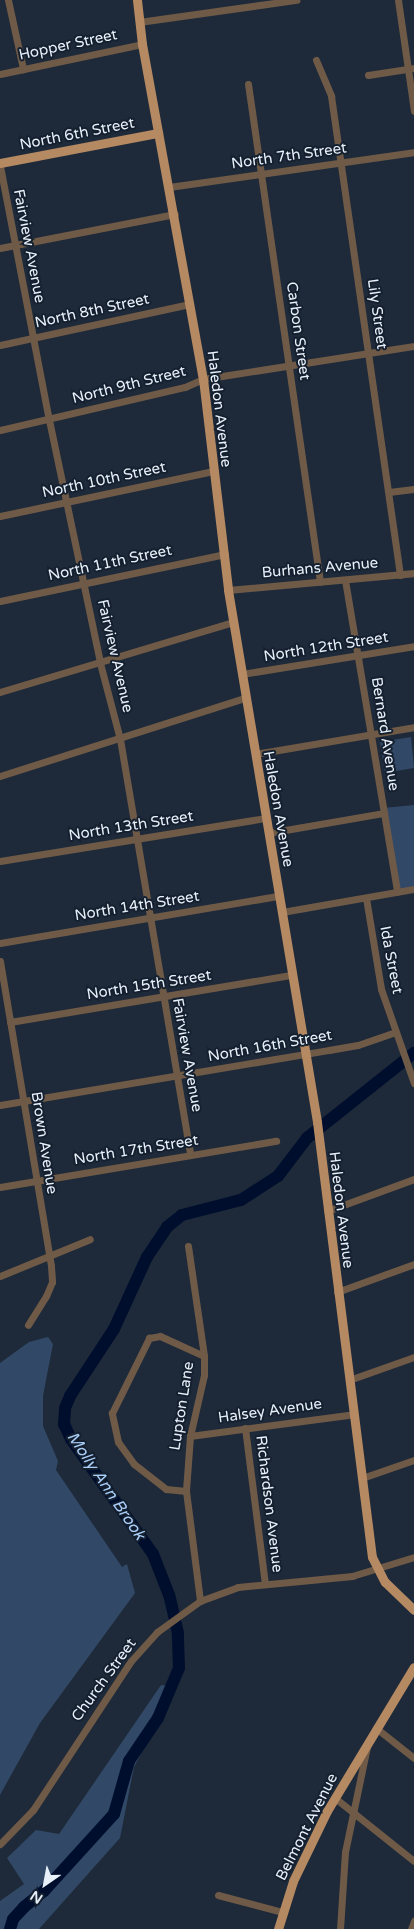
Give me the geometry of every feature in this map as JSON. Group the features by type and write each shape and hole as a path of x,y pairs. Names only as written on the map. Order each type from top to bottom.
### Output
{"main road":[{"name":"Haledon Avenue","path":"137,0 142,44 175,214 203,379 228,590 317,1122 326,1211 372,1557 377,1570 393,1591 414,1610"},
{"name":"North 6th Street","path":"0,164 158,132"},
{"name":"Belmont Avenue","path":"278,1929 282,1912 301,1864 335,1798 414,1667"}],"street":[{"path":"8,0 22,69"},
{"path":"139,22 296,0"},
{"path":"398,0 411,68 414,111"},
{"name":"Hopper Street","path":"0,74 142,44"},
{"name":"Lily Street","path":"316,60 331,96 400,575"},
{"path":"368,75 411,68"},
{"name":"Carbon Street","path":"248,84 320,582"},
{"name":"North 7th Street","path":"169,187 414,152"},
{"name":"Fairview Avenue","path":"0,164 49,420 85,582 100,663 120,739 190,1155"},
{"path":"0,248 175,214"},
{"name":"North 8th Street","path":"0,345 190,304"},
{"name":"North 9th Street","path":"0,430 185,388 203,379 414,346"},
{"name":"North 10th Street","path":"0,516 213,471"},
{"path":"389,492 414,489"},
{"name":"North 11th Street","path":"0,601 225,554"},
{"name":"Burhans Avenue","path":"228,590 414,573"},
{"name":"Bernard Avenue","path":"345,580 396,892"},
{"path":"0,692 233,622"},
{"name":"North 12th Street","path":"242,674 414,646"},
{"path":"0,776 245,698"},
{"path":"255,754 414,727"},
{"path":"268,833 384,813"},
{"name":"North 13th Street","path":"0,861 266,818"},
{"path":"282,912 414,889"},
{"name":"North 14th Street","path":"0,942 279,896"},
{"name":"Ida Street","path":"366,898 381,989 414,1084"},
{"name":"Brown Avenue","path":"0,961 37,1180 52,1282 28,1325"},
{"name":"North 15th Street","path":"10,1022 292,975"},
{"name":"North 16th Street","path":"0,1105 358,1045 395,1032"},
{"name":"North 17th Street","path":"0,1186 276,1141"},
{"path":"326,1211 414,1179"},
{"path":"0,1276 90,1239"},
{"name":"Lupton Lane","path":"188,1246 204,1356 204,1375 190,1436 186,1490 200,1601"},
{"path":"337,1292 414,1264"},
{"name":"Lupton Lane","path":"186,1490 166,1489 134,1464 118,1442 112,1413 149,1338 160,1336 204,1356"},
{"path":"349,1380 414,1357"},
{"name":"Halsey Avenue","path":"190,1436 354,1414"},
{"name":"Richardson Avenue","path":"245,1428 265,1584"},
{"path":"362,1478 414,1460"},
{"name":"Church Street","path":"0,1844 33,1810 122,1674 163,1627 200,1601 238,1587 352,1576 377,1570 414,1557"},
{"path":"376,1728 414,1758"},
{"name":"Belmont Avenue","path":"340,1929 344,1865 368,1741"},
{"path":"335,1798 414,1861"},
{"path":"218,1895 282,1912"},
{"path":"411,1929 414,1921"}],"shaded area":[{"path":"411,737 414,768 385,773 380,742"},
{"path":"414,805 414,890 396,893 383,808"},
{"path":"48,1337 53,1344 43,1396 43,1426 58,1461 56,1470 122,1567 127,1564 135,1593 40,1723 0,1795 0,1363 29,1342"},
{"path":"161,1685 176,1687 134,1767 120,1838 39,1929 0,1929 0,1901 24,1884 7,1858 36,1830 59,1834"}],"waterway":[{"name":"Molly Ann Brook","path":"10,1929 13,1919 24,1907 44,1891 114,1814 129,1761 158,1718 179,1668 178,1633 169,1595 153,1554 71,1439 64,1424 65,1408 70,1396 114,1329 147,1257 167,1227 182,1215 241,1200 278,1176 307,1138 414,1053"}]}
